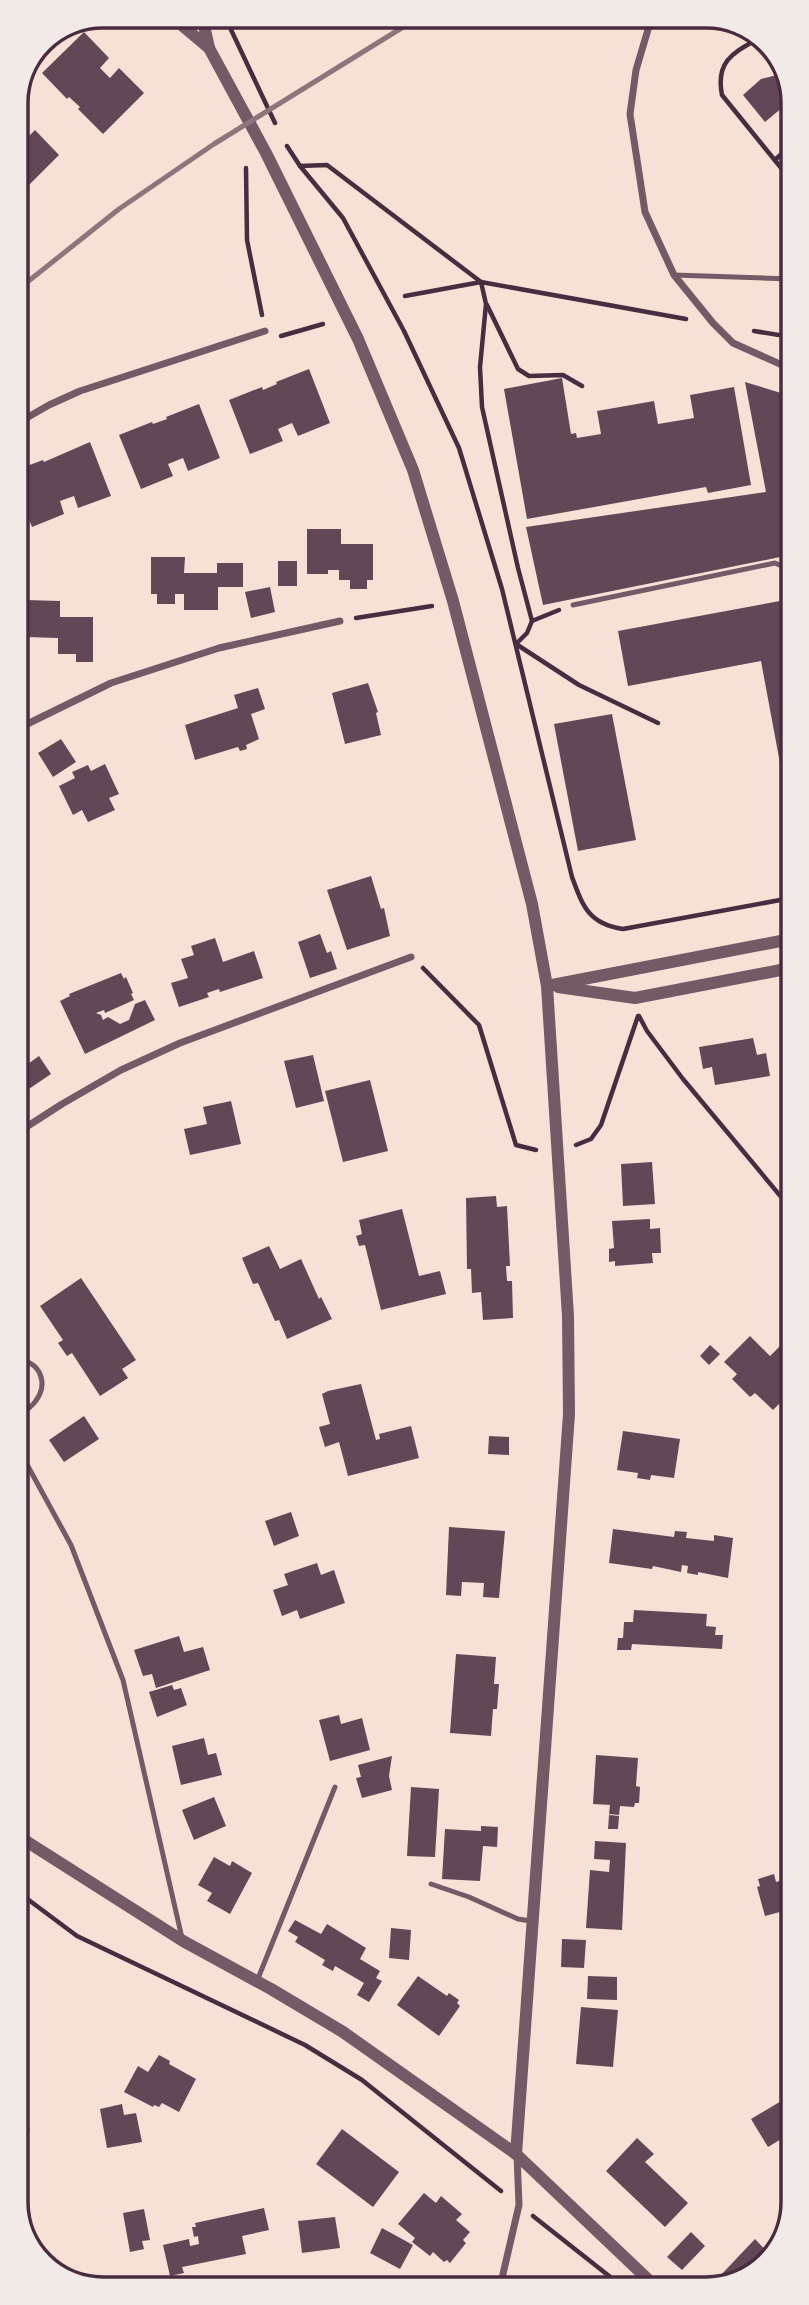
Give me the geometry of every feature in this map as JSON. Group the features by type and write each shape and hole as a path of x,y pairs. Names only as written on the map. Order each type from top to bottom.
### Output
{"street":[{"path":"185,28 209,48"},
{"path":"205,28 209,48 266,153 358,339 414,470 453,601 529,891 547,986 568,1316 569,1414 516,2154 519,2205 502,2277"},
{"path":"648,28 636,70 629,114 645,212 674,275 713,323 733,342 781,364"},
{"path":"28,417 80,391 265,331"},
{"path":"28,724 111,683 219,648 340,621"},
{"path":"547,986 781,941"},
{"path":"28,1126 121,1070 168,1048 411,957"},
{"path":"547,986 635,998 781,970"},
{"path":"28,1842 183,1941 343,2032 516,2154 645,2277"}],"lane":[{"path":"674,275 781,279"},
{"path":"573,605 775,563 781,566"},
{"path":"28,1363 39,1371 41,1378 41,1390 36,1402 28,1409"},
{"path":"28,1466 71,1545 122,1680 183,1941"},
{"path":"257,1982 335,1787"},
{"path":"431,1884 470,1897 517,1919 534,1922"}],"path":[{"path":"230,28 278,129"},
{"path":"750,43 734,52 723,66 720,84 722,95 781,167"},
{"path":"284,141 300,166 343,218 404,331 458,448 516,644 572,877 579,897 590,914 606,926 623,929 781,900"},
{"path":"775,159 781,154"},
{"path":"300,166 327,165 481,282 486,304 518,369 529,376 563,375 582,386"},
{"path":"246,167 247,240 265,331 274,337 287,336 323,324"},
{"path":"405,296 481,282 687,319"},
{"path":"486,304 480,368 482,407 518,568 533,621"},
{"path":"754,331 781,336"},
{"path":"516,644 527,633 533,621 573,605"},
{"path":"340,621 432,606"},
{"path":"516,644 579,685 658,723"},
{"path":"411,957 480,1025 516,1145 536,1150"},
{"path":"575,1146 591,1139 601,1125 638,1015 683,1079 781,1197"},
{"path":"28,1899 77,1936 306,2045 362,2080 610,2277"}],"building":[{"path":"84,32 109,58 100,68 110,78 119,68 144,93 103,134 78,109 80,107 69,97 67,99 42,73"},
{"path":"775,75 781,103 781,109 765,122 743,95 761,79"},
{"path":"35,130 59,155 28,186 28,137"},
{"path":"309,369 330,423 298,436 292,423 278,429 283,441 250,454 229,400 262,387 263,390"},
{"path":"562,378 571,434 576,433 577,438 601,434 597,411 654,401 658,424 694,418 690,395 734,387 751,485 708,493 706,487 527,519 504,389"},
{"path":"745,382 781,393 781,557 543,605 526,527 766,492"},
{"path":"199,404 220,458 188,471 183,458 168,464 173,476 141,489 119,435 167,419 166,417"},
{"path":"90,442 111,496 78,508 74,496 60,501 64,514 32,527 28,517 28,466 43,460 44,462"},
{"path":"307,529 341,529 341,544 373,544 373,580 367,580 367,589 350,589 350,580 339,580 339,570 328,570 328,574 307,574"},
{"path":"151,557 185,557 184,573 217,573 217,563 243,563 243,587 218,587 218,610 184,610 184,594 175,594 175,604 157,604 157,594 151,594"},
{"path":"278,561 297,561 297,586 278,586"},
{"path":"270,587 275,612 251,618 245,592"},
{"path":"28,600 60,601 60,617 93,617 93,662 76,662 76,654 58,654 58,638 28,637"},
{"path":"781,601 781,769 761,661 628,686 618,631"},
{"path":"368,683 378,712 376,713 381,735 345,744 332,693"},
{"path":"258,688 265,709 251,714 259,739 246,745 247,749 240,751 238,747 195,760 185,725 238,708 234,695"},
{"path":"612,714 636,840 578,851 554,724"},
{"path":"61,739 76,762 53,777 38,753"},
{"path":"105,764 119,794 109,798 115,810 88,822 82,810 73,815 59,786 75,778 72,772 88,765 91,771"},
{"path":"371,876 381,909 384,908 390,936 347,950 327,890"},
{"path":"320,934 327,953 331,951 337,969 310,978 298,942"},
{"path":"215,938 223,962 254,951 263,978 220,992 219,989 207,993 209,997 179,1007 171,983 188,978 181,959 194,955 191,946"},
{"path":"121,973 124,979 126,977 134,1000 105,1013 104,1010 96,1013 101,1015 103,1020 108,1017 120,1024 129,1020 135,1004 145,1000 155,1020 85,1054 60,1001 70,996 69,994"},
{"path":"753,1038 757,1055 766,1053 770,1076 715,1085 712,1067 703,1069 699,1047"},
{"path":"313,1055 324,1101 296,1108 284,1061"},
{"path":"39,1056 51,1074 28,1090 28,1064"},
{"path":"370,1080 388,1151 343,1162 325,1091"},
{"path":"231,1101 241,1144 190,1155 184,1129 207,1124 203,1107"},
{"path":"652,1162 655,1204 623,1206 621,1164"},
{"path":"496,1196 497,1207 507,1206 510,1266 506,1266 507,1281 512,1281 513,1318 483,1320 481,1292 472,1293 471,1269 467,1269 466,1198"},
{"path":"402,1209 419,1276 440,1271 446,1294 381,1310 365,1245 359,1246 356,1236 362,1234 359,1220"},
{"path":"650,1219 650,1229 660,1228 661,1253 652,1253 653,1263 615,1266 615,1261 609,1262 609,1249 614,1248 612,1221"},
{"path":"269,1246 280,1269 301,1259 319,1299 321,1297 332,1319 287,1339 279,1320 275,1321 258,1283 253,1284 242,1258"},
{"path":"81,1278 136,1360 122,1369 128,1378 100,1396 72,1353 67,1356 58,1343 63,1340 40,1306"},
{"path":"750,1336 770,1356 780,1346 781,1402 773,1410 755,1393 750,1397 732,1379 737,1374 724,1362"},
{"path":"710,1345 720,1354 709,1365 700,1356"},
{"path":"361,1384 376,1440 380,1439 379,1434 411,1426 419,1458 348,1476 339,1442 325,1447 319,1427 330,1424 322,1394"},
{"path":"84,1416 99,1439 64,1462 49,1440"},
{"path":"623,1431 680,1439 674,1478 651,1475 650,1480 637,1478 638,1473 617,1470"},
{"path":"489,1436 509,1437 509,1455 488,1454"},
{"path":"291,1512 299,1536 274,1546 265,1521"},
{"path":"449,1527 505,1531 499,1598 483,1597 484,1583 462,1582 461,1596 446,1595"},
{"path":"613,1529 674,1537 675,1531 687,1532 686,1538 714,1541 714,1535 733,1538 728,1578 698,1572 698,1575 687,1573 688,1566 682,1565 681,1572 653,1566 652,1569 609,1563"},
{"path":"317,1563 321,1575 334,1570 345,1603 300,1619 297,1610 282,1616 273,1590 288,1585 284,1574"},
{"path":"634,1610 707,1614 706,1626 716,1627 715,1635 723,1635 722,1649 632,1644 631,1650 617,1650 618,1638 623,1638 624,1622 633,1622"},
{"path":"179,1636 184,1652 203,1647 210,1670 156,1688 152,1674 143,1676 134,1650"},
{"path":"456,1654 496,1657 494,1684 499,1684 497,1709 493,1709 491,1736 450,1733"},
{"path":"172,1685 174,1690 181,1688 187,1705 157,1717 149,1692"},
{"path":"339,1715 341,1724 362,1718 370,1750 330,1761 319,1720"},
{"path":"204,1738 208,1755 216,1753 222,1775 181,1785 172,1746"},
{"path":"596,1755 638,1758 636,1786 640,1787 639,1803 635,1803 634,1807 620,1806 619,1815 609,1814 610,1805 593,1804"},
{"path":"392,1756 389,1776 392,1790 362,1798 356,1778 361,1777 358,1765"},
{"path":"411,1787 439,1789 435,1857 407,1856"},
{"path":"214,1797 226,1826 194,1840 182,1810"},
{"path":"609,1815 619,1816 618,1829 608,1829"},
{"path":"481,1826 498,1827 497,1847 483,1846 480,1881 442,1879 445,1829 481,1831"},
{"path":"595,1841 626,1843 622,1930 586,1928 590,1870 609,1872 610,1860 594,1859"},
{"path":"214,1857 230,1866 232,1861 252,1873 230,1914 207,1901 212,1893 198,1885"},
{"path":"774,1874 776,1882 781,1881 781,1912 765,1916 757,1887 760,1886 758,1879"},
{"path":"295,1920 321,1934 327,1924 366,1948 360,1959 380,1971 376,1978 382,1981 369,2002 357,1995 364,1983 335,1966 333,1971 322,1965 325,1960 295,1942 298,1937 288,1931"},
{"path":"391,1928 411,1930 409,1960 389,1958"},
{"path":"562,1939 586,1940 584,1968 561,1967"},
{"path":"418,1976 447,1996 449,1993 459,2000 457,2003 460,2006 439,2036 397,2005"},
{"path":"588,1976 617,1977 617,2000 587,1999"},
{"path":"581,2007 618,2010 613,2067 576,2064"},
{"path":"159,2055 170,2061 169,2064 196,2079 179,2112 162,2103 159,2107 153,2107 124,2092 138,2066 148,2072"},
{"path":"781,2101 781,2139 768,2147 751,2119"},
{"path":"122,2104 124,2115 136,2113 142,2142 107,2148 100,2109"},
{"path":"342,2129 399,2172 373,2207 316,2164"},
{"path":"637,2138 654,2154 645,2162 688,2203 665,2227 606,2171"},
{"path":"424,2193 436,2203 441,2196 462,2214 456,2220 470,2232 463,2240 466,2243 450,2263 447,2260 444,2262 433,2252 430,2256 412,2242 415,2238 398,2224"},
{"path":"264,2208 269,2230 242,2236 246,2254 182,2267 184,2273 170,2276 163,2245 189,2239 190,2246 199,2244 198,2236 194,2237 192,2227 196,2227 195,2223"},
{"path":"144,2209 150,2240 142,2241 144,2249 130,2252 123,2213"},
{"path":"335,2217 340,2248 302,2253 298,2221"},
{"path":"382,2228 413,2245 400,2269 370,2253"},
{"path":"691,2232 705,2246 682,2270 667,2257"},
{"path":"755,2239 764,2249 748,2264 721,2275"}],"railway":[{"path":"28,281 119,209 214,144 402,28"}]}
